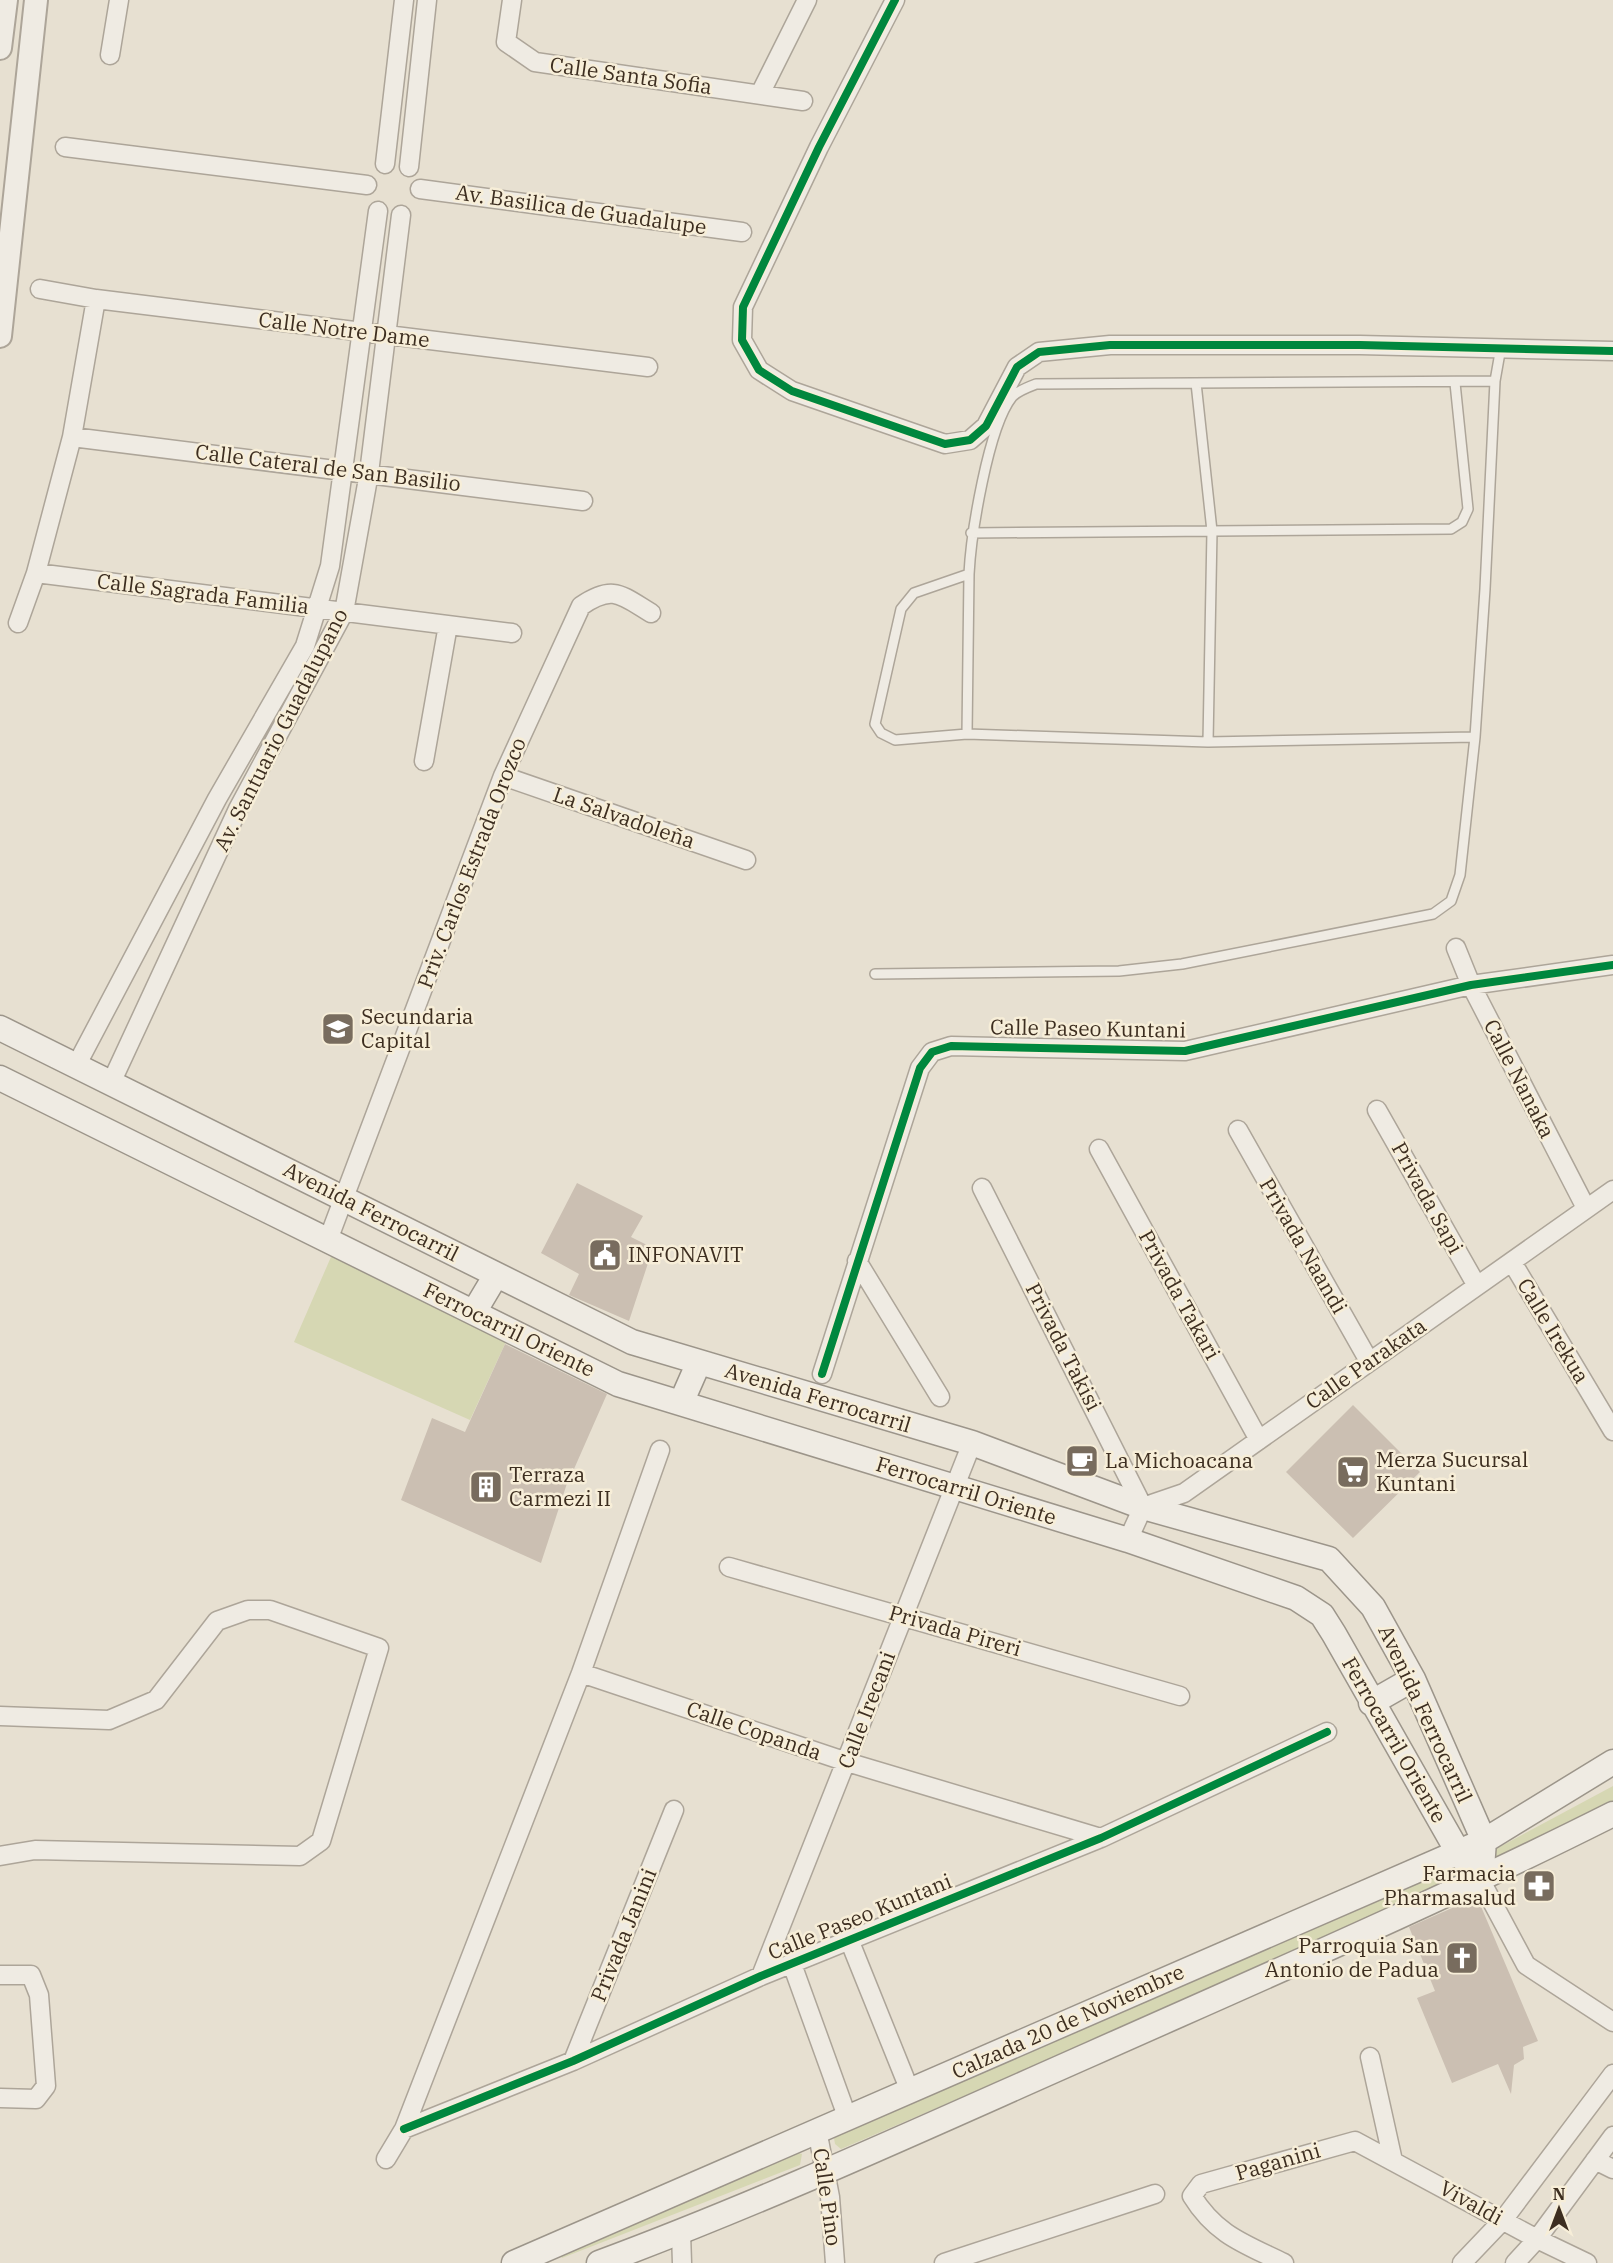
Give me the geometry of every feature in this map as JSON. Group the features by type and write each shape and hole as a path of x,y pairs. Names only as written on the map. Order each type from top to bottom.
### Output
{"main road":[{"name":"Avenida Ferrocarril","path":"0,1028 632,1342 972,1443 1143,1508 1329,1559 1373,1607 1413,1679 1484,1841 1481,1881"},
{"name":"Ferrocarril Oriente","path":"0,1078 618,1384 1128,1540 1296,1598 1322,1615 1458,1852 1481,1881"},
{"path":"474,1312 496,1275"},
{"path":"681,1403 699,1362"},
{"path":"1371,1703 1413,1679"},
{"name":"Calzada 20 de Noviembre","path":"514,2263 550,2256 817,2130 848,2119 1484,1841 1613,1762"},
{"name":"Calzada 20 de Noviembre","path":"599,2263 681,2232 826,2171 1481,1881 1613,1814"}],"street":[{"path":"0,48 6,0"},
{"path":"1,323 36,0"},
{"path":"110,56 118,0"},
{"path":"385,164 404,0"},
{"path":"409,167 427,0"},
{"name":"Calle Santa Sofia","path":"512,0 506,42 535,62 803,101"},
{"path":"760,94 807,0"},
{"path":"895,0 819,147 743,307 742,340 759,370 792,391 945,444 970,440 986,426 1017,367 1039,352 1110,345 1501,347 1613,351"},
{"path":"65,147 367,184"},
{"path":"385,164 409,167 417,176 420,189 415,205 401,215 378,211 369,199 367,184 374,171 385,164"},
{"name":"Av. Basilica de Guadalupe","path":"420,189 742,232"},
{"name":"Av. Santuario Guadalupano","path":"76,1066 217,799 305,646 330,566 378,211"},
{"name":"Av. Santuario Guadalupano","path":"111,1083 158,977 238,809 344,612 369,473 401,215"},
{"name":"Calle Notre Dame","path":"40,289 96,299 648,367"},
{"path":"18,623 36,573 72,437 96,299"},
{"name":"Calle Cateral de San Basilio","path":"72,437 583,501"},
{"name":"Calle Sagrada Familia","path":"36,573 512,633"},
{"name":"Priv. Carlos Estrada Orozco","path":"344,1198 503,776 581,606 599,593 617,593 651,613"},
{"path":"424,761 448,625"},
{"name":"La Salvadoleña","path":"503,776 746,860"},
{"path":"217,799 238,809"},
{"name":"Calle Nanaka","path":"1456,948 1471,985 1586,1208"},
{"path":"132,963 158,977"},
{"name":"Calle Paseo Kuntani","path":"822,1374 920,1068 932,1052 951,1046 1185,1051 1471,985 1613,965"},
{"name":"Privada Sapi","path":"1377,1110 1477,1286"},
{"name":"Privada Naandi","path":"1238,1130 1369,1361"},
{"name":"Privada Takari","path":"1099,1149 1259,1440"},
{"name":"Privada Takisi","path":"982,1188 1143,1508"},
{"name":"Calle Parakata","path":"1143,1508 1184,1493 1613,1190"},
{"path":"328,1240 344,1198"},
{"path":"857,1261 940,1397"},
{"name":"Calle Irekua","path":"1512,1262 1613,1431"},
{"name":"Calle Irecani","path":"761,1976 972,1443"},
{"path":"386,2159 404,2129 581,1673 660,1450"},
{"path":"1128,1540 1143,1508"},
{"name":"Privada Pireri","path":"729,1567 1180,1696"},
{"path":"0,1716 109,1720 156,1700 217,1621 248,1610 270,1610 379,1648 321,1841 300,1856 35,1850 0,1856"},
{"name":"Calle Copanda","path":"581,1673 847,1762 1101,1838"},
{"name":"Calle Paseo Kuntani","path":"404,2129 573,2061 761,1976 850,1942 1101,1838 1327,1732"},
{"name":"Privada Janini","path":"573,2061 674,1810"},
{"path":"1481,1881 1526,1965 1613,2022"},
{"name":"Calle Paseo Kuntani","path":"850,1942 910,2091"},
{"name":"Calle Paseo Kuntani","path":"792,1964 848,2119"},
{"path":"0,1975 31,1975 39,1995 46,2086 36,2099 0,2098"},
{"path":"1370,2057 1394,2161"},
{"path":"1462,2263 1503,2220 1613,2074"},
{"name":"Calle Pino","path":"817,2130 826,2171 836,2263"},
{"path":"1515,2263 1537,2239 1613,2136"},
{"name":"Vivaldi","path":"1355,2140 1537,2239 1587,2263"},
{"name":"Paganini","path":"1284,2263 1234,2238 1206,2219 1192,2196 1201,2184 1355,2140"},
{"path":"1595,2160 1613,2169"},
{"path":"944,2263 1155,2194"},
{"path":"681,2232 682,2263"}],"lane":[{"path":"875,974 1119,971 1151,968 1182,964 1433,914 1451,901 1460,875 1475,737 1496,381 1501,347"},
{"path":"967,734 971,533 1001,414 1014,394 1036,384 1496,381"},
{"path":"1196,383 1212,531 1208,742"},
{"path":"971,533 1451,528 1462,522 1467,509 1455,383"},
{"path":"969,574 914,592 901,609 875,724 881,733 895,740 967,734 1208,742 1475,737"}],"green space":[{"path":"334,1250 509,1335 470,1420 294,1342"},
{"path":"1613,1786 1613,1811 1494,1860 1494,1850"},
{"path":"1454,1864 1465,1872 1461,1883 841,2149 835,2144 833,2132"},
{"path":"793,2151 802,2154 800,2165 562,2258 557,2250"}],"building":[{"path":"577,1183 643,1216 631,1237 653,1248 629,1321 569,1295 579,1274 541,1253"},
{"path":"505,1344 607,1394 574,1469 572,1468 541,1563 401,1500 432,1418 465,1432"},
{"name":"Merza Sucursal Kuntani","path":"1353,1405 1420,1472 1353,1538 1286,1472"},
{"name":"Parroquia San Antonio de Padua","path":"1477,1897 1538,2041 1523,2047 1524,2059 1514,2065 1511,2094 1498,2064 1452,2083 1417,1998 1435,1991 1409,1927"}],"cycle path":[{"path":"895,0 819,147 743,307 742,340 759,370 792,391 945,444 970,440 986,426 1017,367 1039,352 1110,345 1360,345 1613,351"},
{"path":"822,1374 920,1068 932,1052 951,1046 1185,1051 1471,985 1613,965"},
{"path":"404,2129 573,2061 761,1976 1101,1838 1327,1732"}],"place":[{"name":"Secundaria Capital","path":"338,1029"},
{"name":"INFONAVIT","path":"605,1255"},
{"name":"La Michoacana","path":"1082,1461"},
{"name":"Merza Sucursal Kuntani","path":"1353,1472"},
{"name":"Terraza Carmezi II","path":"486,1487"},
{"name":"Farmacia Pharmasalud","path":"1539,1886"},
{"name":"Parroquia San Antonio de Padua","path":"1462,1958"}]}
